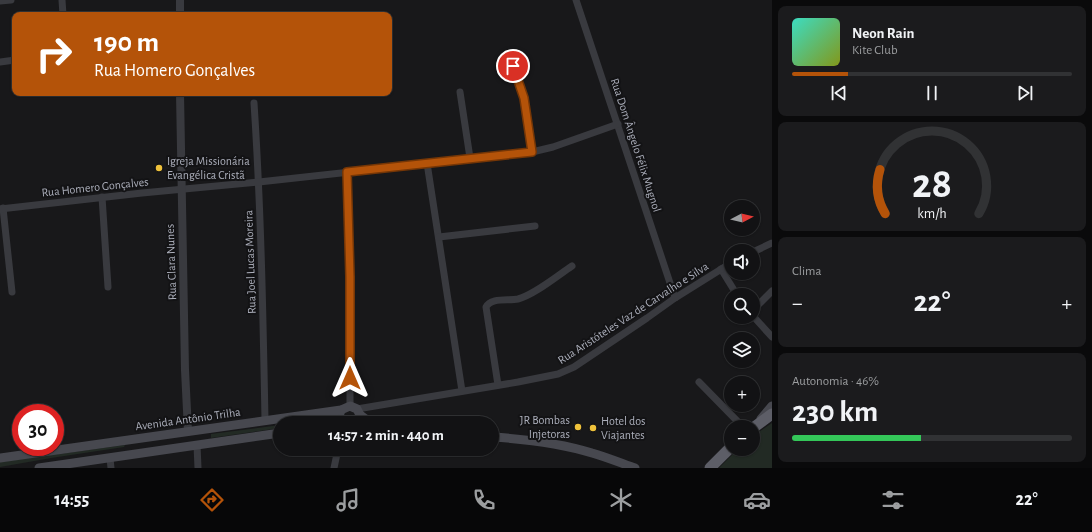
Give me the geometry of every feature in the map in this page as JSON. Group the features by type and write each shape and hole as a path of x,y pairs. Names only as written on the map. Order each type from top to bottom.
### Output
{"highway":[{"path":"760,423 772,414"},
{"path":"710,468 724,454"}],"main road":[{"path":"760,421 772,406"},
{"name":"Avenida Antônio Trilha","path":"0,458 341,410 357,413"},
{"path":"339,416 341,410"},
{"path":"39,468 273,434"},
{"path":"499,438 558,444 592,453 631,467"}],"street":[{"path":"0,1 10,0"},
{"path":"62,0 63,12"},
{"path":"180,0 180,12"},
{"name":"Rua Dom Ângelo Félix Mugnol","path":"576,0 675,298"},
{"path":"0,62 12,60"},
{"path":"513,66 524,98 532,152"},
{"path":"460,92 470,158"},
{"name":"Rua Clara Nunes","path":"180,96 185,370 188,431"},
{"name":"Rua Joel Lucas Moreira","path":"254,103 259,182 265,420"},
{"name":"Rua Homero Gonçalves","path":"2,209 102,197 259,182 532,152 553,147 618,124"},
{"path":"427,163 462,391"},
{"path":"347,172 350,277 357,413"},
{"path":"102,197 108,287"},
{"path":"2,209 12,292"},
{"path":"439,236 535,226"},
{"path":"760,249 772,243"},
{"path":"498,386 486,307 487,304 492,301 517,299 526,296 572,266"},
{"name":"Rua Aristóteles Vaz de Carvalho e Silva","path":"357,413 462,391 498,386 558,374 574,367 675,298 724,267"},
{"path":"721,269 733,288"},
{"path":"760,303 772,291"},
{"path":"760,324 772,337"},
{"path":"699,382 736,420"},
{"path":"197,445 198,468"},
{"path":"334,468 337,456"},
{"path":"110,458 111,468"}],"shaded area":[{"path":"772,423 772,468 719,468 731,456 760,456 760,431"},
{"path":"273,426 273,429 211,438 211,434"},
{"path":"125,445 124,447 0,467 0,462 44,456 64,456 64,453"}],"place":[{"name":"Igreja Missionária Evangélica Cristã","path":"159,168"},
{"name":"JR Bombas Injetoras","path":"578,427"},
{"name":"Hotel dos Viajantes","path":"593,428"}],"route":[{"path":"350,378 350,277 347,172 532,152 524,98 513,66"}]}
